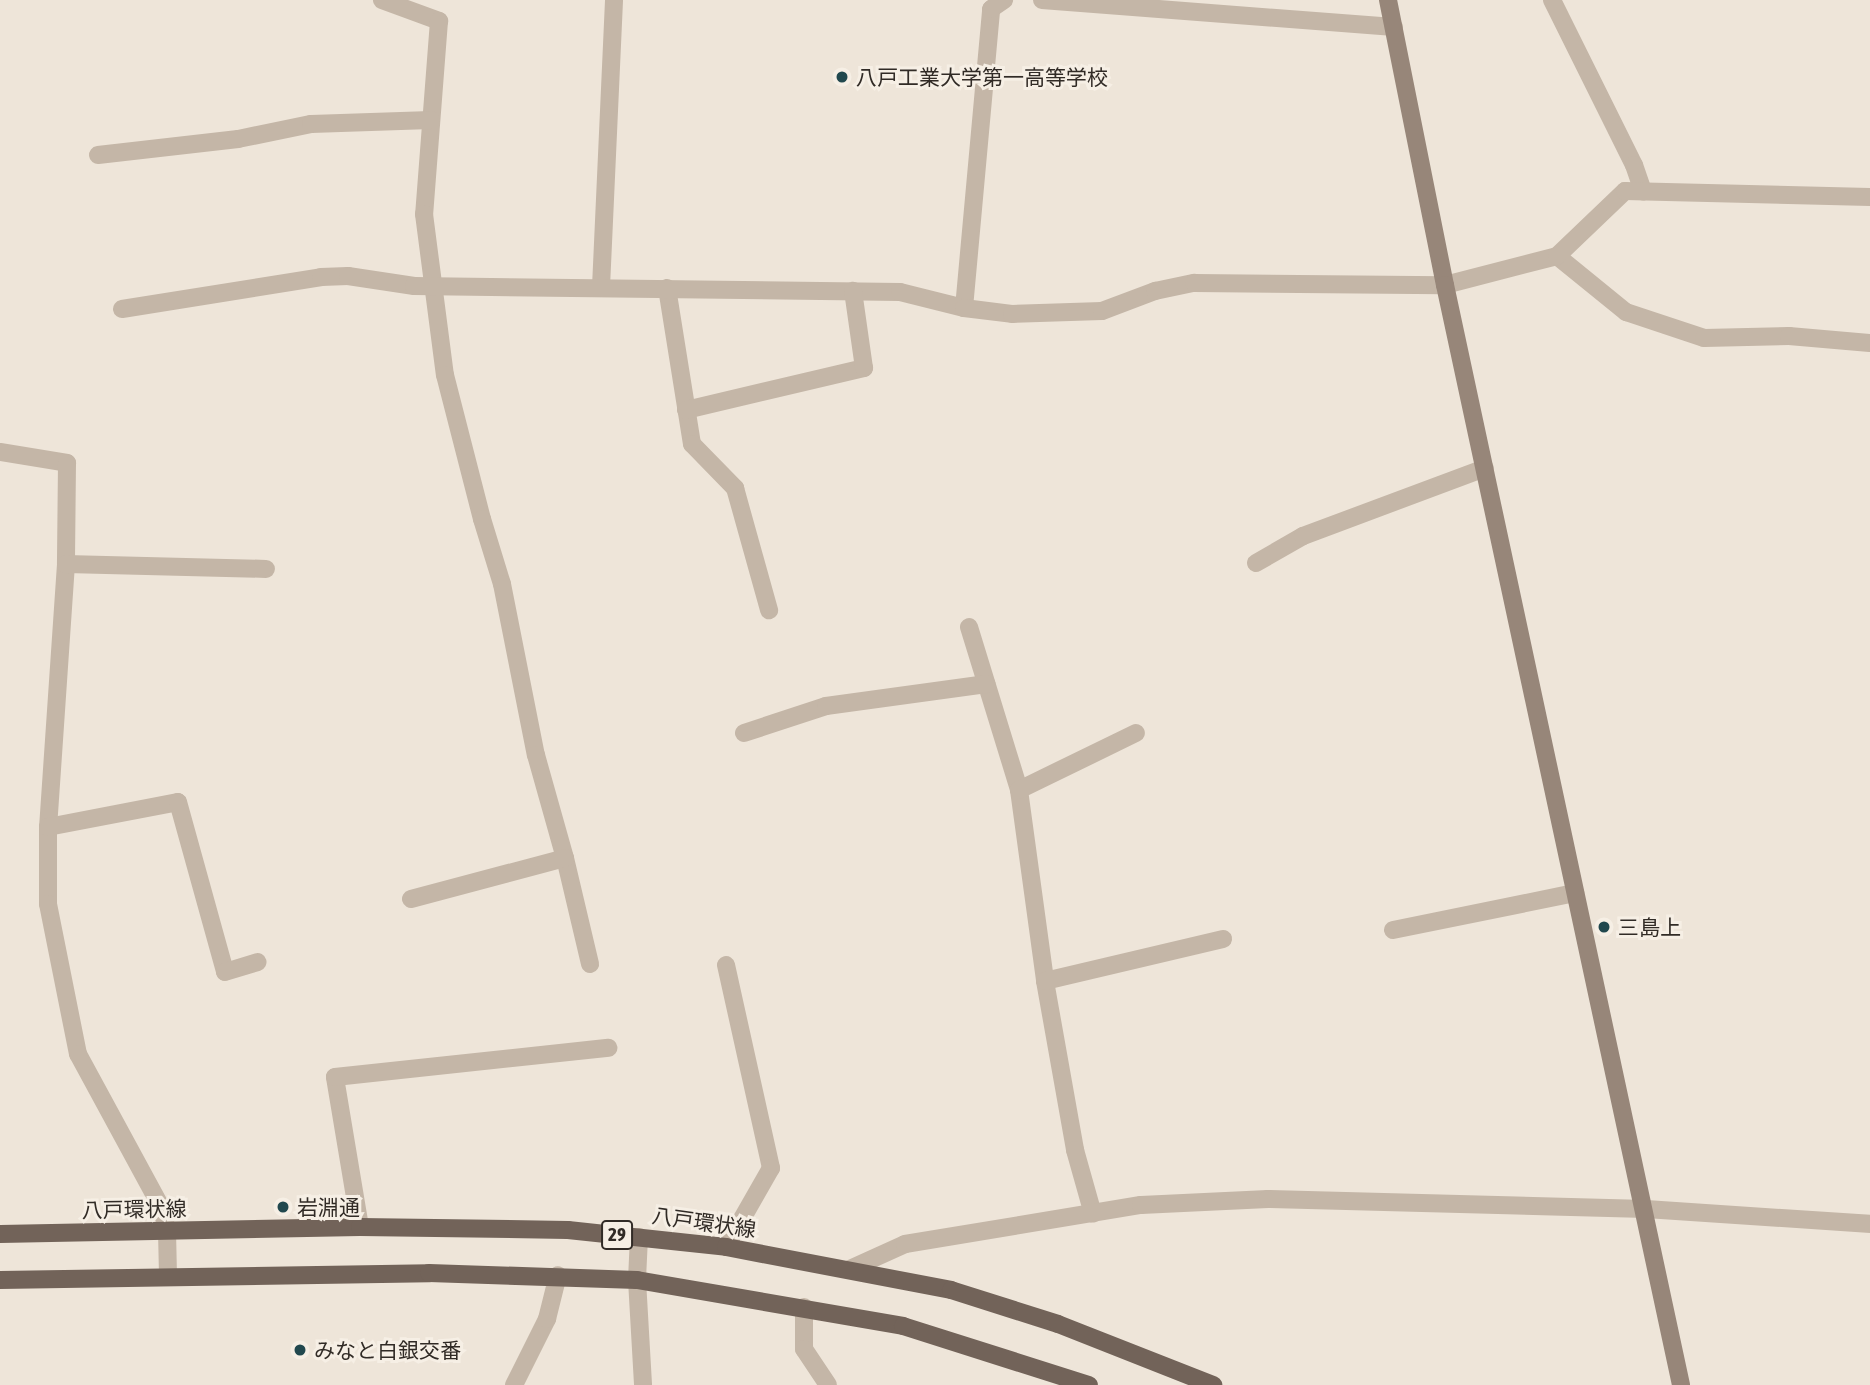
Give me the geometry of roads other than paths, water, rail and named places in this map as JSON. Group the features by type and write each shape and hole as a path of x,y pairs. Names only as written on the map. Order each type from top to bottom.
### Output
{"main road":[{"name":"八戸環状線","path":"0,1234 360,1227 568,1230 726,1247 951,1290 1034,1317 1213,1385"},
{"name":"29","path":"0,1280 429,1273 558,1275 637,1280 903,1326 1089,1385"}],"street":[{"path":"382,0 439,21 424,214 431,284 445,374 482,519 502,584 536,755 565,858 590,964"},
{"path":"601,287 614,0"},
{"path":"964,308 991,9 1004,0"},
{"path":"1042,0 1394,27"},
{"path":"1388,0 1446,285 1575,893 1646,1209 1681,1385"},
{"path":"1552,0 1629,153 1643,191"},
{"path":"98,155 238,139 311,124 431,120"},
{"path":"122,309 320,277 348,276 414,286 431,284 900,292 964,308 1012,314 1102,311 1155,291 1194,283 1446,285 1556,256 1625,191 1870,197"},
{"path":"1556,256 1626,312 1704,338 1789,336 1870,343"},
{"path":"667,288 692,444 735,488 769,610"},
{"path":"686,410 863,368 853,291"},
{"path":"0,452 67,463 66,564 48,827 48,904 78,1054 162,1209 167,1231 168,1276"},
{"path":"1256,563 1303,536 1485,468"},
{"path":"66,564 266,569"},
{"path":"969,627 1019,790 1045,981 1076,1150 1093,1214"},
{"path":"744,733 826,706 987,684"},
{"path":"1019,790 1136,733"},
{"path":"48,827 178,802 225,972 258,962"},
{"path":"411,899 565,858"},
{"path":"1393,930 1575,893"},
{"path":"1045,981 1223,939"},
{"path":"726,965 771,1168 726,1247"},
{"path":"360,1227 335,1077 608,1048"},
{"path":"850,1269 905,1244 1141,1205 1268,1199 1646,1209 1870,1224"},
{"path":"639,1237 637,1280 643,1385"},
{"path":"514,1385 547,1319 558,1275"},
{"path":"804,1307 804,1349 828,1385"}],"place":[{"name":"八戸工業大学第一高等学校","path":"842,77"},
{"name":"三島上","path":"1604,927"},
{"name":"岩淵通","path":"283,1207"},
{"name":"みなと白銀交番","path":"300,1350"}]}
